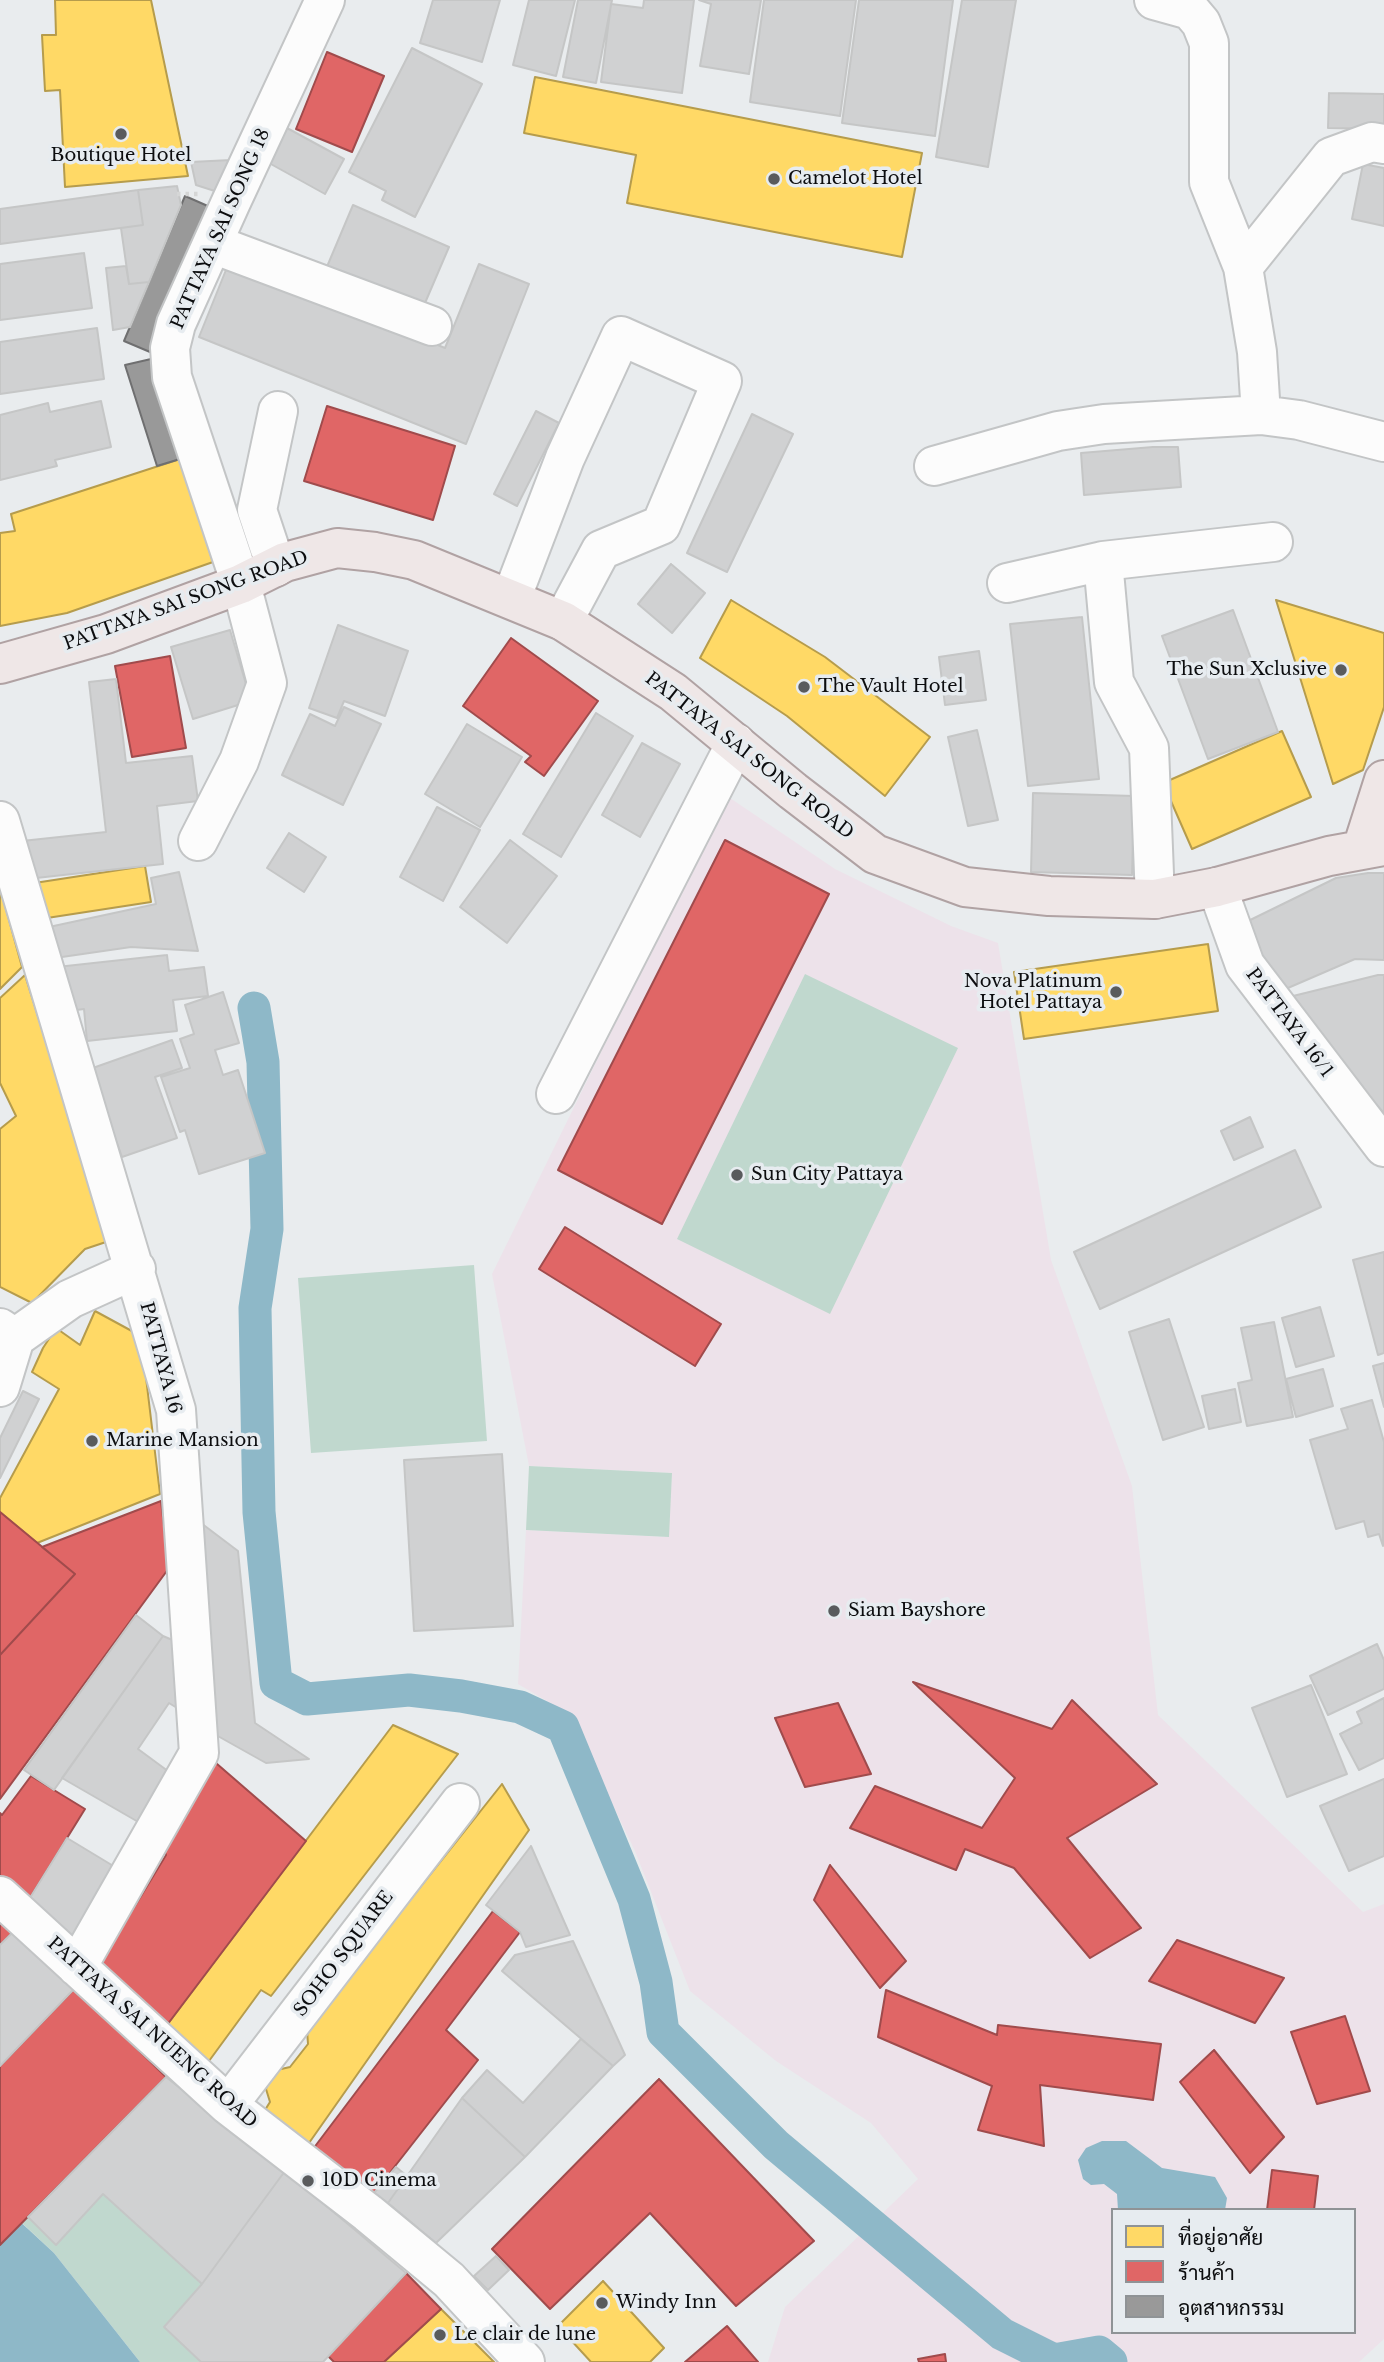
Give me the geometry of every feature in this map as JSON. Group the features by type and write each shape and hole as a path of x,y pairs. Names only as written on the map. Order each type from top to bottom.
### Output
{"main road":[{"name":"PATTAYA SAI SONG ROAD","path":"0,664 106,634 241,584 276,567 337,548 375,552 414,560 563,621 673,692 875,854 965,887 1049,896 1154,899 1217,887 1373,848"},
{"path":"1373,848 1384,780"}],"street":[{"name":"PATTAYA SAI SONG 18","path":"198,842 239,761 267,683 241,584 172,377 170,348 176,324 325,0"},
{"path":"1154,0 1190,10 1202,23 1209,43 1209,182 1242,267 1256,352 1261,415"},
{"path":"1242,267 1331,157 1372,142 1384,144"},
{"path":"214,244 432,326"},
{"path":"511,598 565,458 621,336 722,381 661,525 601,550 563,621"},
{"path":"276,567 257,510 278,411"},
{"path":"934,466 1058,431 1104,424 1261,415 1299,419 1384,442"},
{"path":"1007,583 1102,561 1273,542"},
{"path":"1102,561 1114,682 1149,748 1154,899"},
{"path":"556,1094 736,743"},
{"name":"PATTAYA 16","path":"0,821 176,1410 200,1753 77,1967"},
{"name":"PATTAYA 16/1","path":"1217,887 1245,965 1384,1147"},
{"path":"0,1388 7,1333 70,1299 136,1269"},
{"name":"SOHO SQUARE","path":"228,2105 460,1803"},
{"name":"PATTAYA SAI NUENG ROAD","path":"0,1896 228,2105 449,2280 525,2362"}],"shaded area":[{"name":"Siam Bayshore","path":"727,796 835,869 951,926 998,943 1051,1260 1132,1486 1158,1715 1363,1912 1384,1904 1384,2339 1359,2362 768,2362 785,2307 918,2179 871,2123 776,2061 690,1991 635,1851 569,1714 518,1684 526,1530 668,1537 672,1473 529,1466 492,1274"}],"green space":[{"path":"805,974 958,1048 830,1314 677,1239"},
{"path":"474,1265 487,1441 311,1453 298,1278"},
{"path":"529,1466 672,1473 669,1537 526,1530"},
{"path":"103,2194 202,2284 164,2327 201,2362 140,2362 54,2253 22,2223 28,2217 56,2245"}],"water":[{"path":"1102,2141 1126,2141 1162,2168 1215,2177 1227,2198 1225,2208 1118,2208 1117,2194 1104,2184 1091,2185 1083,2179 1078,2160 1086,2148"},
{"path":"0,2203 54,2253 140,2362 0,2362"}],"building: ที่อยู่อาศัย":[{"name":"Boutique Hotel","path":"55,0 151,0 188,176 65,187 60,90 45,91 42,35 56,35"},
{"name":"Camelot Hotel","path":"535,77 922,153 902,257 627,203 636,155 524,133"},
{"path":"180,459 213,562 67,613 0,626 0,533 15,531 11,514"},
{"name":"The Vault Hotel","path":"731,600 825,657 930,737 885,796 787,716 700,658"},
{"name":"The Sun Xclusive","path":"1276,600 1384,633 1384,707 1363,770 1333,784"},
{"path":"1282,731 1311,797 1192,849 1163,783"},
{"path":"145,866 151,902 34,920 28,884"},
{"path":"0,887 22,967 0,989"},
{"name":"Nova Platinum Hotel Pattaya","path":"1208,944 1218,1011 1024,1039 1014,972"},
{"path":"25,975 109,1241 85,1249 32,1303 0,1287 0,1129 16,1116 0,1083 0,998"},
{"name":"Marine Mansion","path":"95,1311 141,1336 160,1494 37,1543 0,1512 0,1498 59,1389 32,1372 43,1348 56,1328 80,1345"},
{"path":"393,1725 458,1754 271,1996 261,1990 209,2061 167,2025"},
{"path":"502,1784 529,1830 309,2143 265,2110 270,2102 266,2089 269,2077 277,2070 290,2067 308,2044 307,2030"},
{"name":"Windy Inn","path":"603,2281 664,2348 650,2362 591,2362 558,2326"},
{"name":"Le clair de lune","path":"441,2309 494,2362 384,2362"}],"building: ร้านค้า":[{"path":"327,52 384,76 352,152 296,129"},
{"path":"327,406 455,446 433,520 304,481"},
{"path":"511,638 598,701 544,776 525,762 531,756 463,706"},
{"path":"170,656 186,748 132,757 115,666"},
{"path":"725,840 829,894 662,1224 558,1170"},
{"path":"565,1227 721,1324 695,1366 539,1269"},
{"path":"161,1501 169,1568 0,1799 0,1655 75,1574 42,1547"},
{"path":"0,1512 75,1574 0,1655"},
{"path":"913,1682 1052,1729 1072,1700 1157,1784 1067,1838 1141,1928 1090,1958 1014,1868 965,1849 956,1870 850,1828 875,1786 982,1828 1015,1778"},
{"path":"838,1703 871,1774 805,1787 775,1718"},
{"path":"209,1757 306,1841 167,2025 99,1965 166,1855 162,1846"},
{"path":"31,1776 85,1809 28,1901 0,1877 0,1813 2,1815"},
{"path":"830,1865 906,1961 880,1988 814,1900"},
{"path":"493,1911 520,1932 446,2030 478,2060 374,2193 313,2149"},
{"path":"0,1922 13,1932 0,1945"},
{"path":"1177,1940 1284,1978 1255,2023 1149,1981"},
{"path":"75,1988 166,2077 0,2245 0,2066"},
{"path":"886,1990 997,2035 998,2025 1161,2044 1153,2100 1040,2085 1044,2146 978,2130 992,2086 878,2037"},
{"path":"1345,2016 1370,2091 1317,2104 1291,2032"},
{"path":"1214,2050 1284,2137 1250,2173 1180,2082"},
{"path":"659,2079 814,2241 736,2306 650,2213 550,2309 492,2249"},
{"path":"1272,2170 1318,2176 1314,2208 1267,2208"},
{"path":"406,2273 441,2309 384,2362 334,2362 328,2356"},
{"path":"727,2326 758,2362 685,2362"},
{"path":"945,2354 946,2362 919,2362 918,2359"}],"building: อุตสาหกรรม":[{"path":"185,196 210,207 150,352 124,341"},
{"path":"151,359 180,459 157,466 125,365"}],"building: อื่นๆ":[{"path":"433,0 500,0 482,62 420,43"},
{"path":"529,0 575,0 556,76 513,65"},
{"path":"578,0 612,0 596,83 563,77"},
{"path":"644,0 694,0 682,93 601,82 611,4 643,8"},
{"path":"699,0 761,0 749,74 700,66 711,4"},
{"path":"764,0 856,0 840,116 750,102"},
{"path":"859,0 953,0 935,136 842,123"},
{"path":"962,0 1016,0 988,167 936,157"},
{"path":"412,48 482,84 415,217 382,200 386,191 349,172"},
{"path":"1329,93 1384,94 1384,129 1328,128"},
{"path":"287,128 344,159 325,194 269,163"},
{"path":"231,160 221,193 196,185 191,162"},
{"path":"1363,164 1384,168 1384,226 1352,219"},
{"path":"177,186 181,205 149,282 129,284 121,228 143,225 138,190"},
{"path":"138,190 143,225 0,244 0,209"},
{"path":"353,205 449,247 422,310 326,269"},
{"path":"84,253 92,308 0,320 0,264"},
{"path":"230,260 445,348 479,264 529,284 466,444 199,337"},
{"path":"126,266 129,284 149,282 130,327 113,330 106,268"},
{"path":"97,328 104,379 0,394 0,342"},
{"path":"101,401 111,447 55,460 57,466 0,480 0,415 48,403 50,412"},
{"path":"536,411 559,423 517,506 494,494"},
{"path":"752,414 793,434 727,572 687,553"},
{"path":"1178,447 1181,487 1084,495 1081,453"},
{"path":"671,564 705,593 672,633 638,604"},
{"path":"1233,610 1278,732 1208,759 1162,636"},
{"path":"1082,617 1099,779 1028,786 1010,624"},
{"path":"338,625 408,651 385,716 344,701 337,718 309,708"},
{"path":"230,630 251,701 193,719 171,647"},
{"path":"979,651 986,700 945,705 939,657"},
{"path":"116,679 126,763 192,756 198,801 157,806 163,864 27,879 22,841 106,832 89,682"},
{"path":"344,707 381,724 343,805 282,775 310,714 335,726"},
{"path":"596,713 633,736 561,857 523,834"},
{"path":"467,724 522,757 480,827 425,794"},
{"path":"977,730 998,820 968,826 948,737"},
{"path":"642,743 680,764 640,837 602,815"},
{"path":"1033,793 1134,796 1132,875 1031,872"},
{"path":"437,807 480,830 443,901 400,877"},
{"path":"289,833 326,857 304,892 267,868"},
{"path":"510,840 557,876 507,943 460,907"},
{"path":"179,872 198,951 131,947 55,958 49,927 156,904 151,878"},
{"path":"1384,873 1384,960 1355,959 1274,994 1242,924 1336,878"},
{"path":"167,955 169,971 204,967 208,996 173,1000 177,1031 87,1041 84,1009 62,1012 57,967"},
{"path":"1384,975 1384,1113 1281,999"},
{"path":"223,992 239,1043 215,1050 223,1075 238,1070 265,1153 199,1174 185,1130 180,1132 161,1077 190,1068 180,1039 194,1034 185,1005"},
{"path":"172,1040 182,1068 155,1077 177,1138 122,1157 90,1069"},
{"path":"1250,1117 1263,1147 1234,1160 1221,1131"},
{"path":"1295,1150 1321,1207 1100,1309 1074,1252"},
{"path":"1384,1252 1384,1353 1378,1355 1353,1260"},
{"path":"1320,1307 1334,1356 1296,1367 1282,1318"},
{"path":"1169,1319 1204,1427 1163,1440 1129,1332"},
{"path":"1274,1322 1293,1417 1247,1426 1238,1383 1252,1380 1241,1328"},
{"path":"1384,1363 1384,1407 1373,1366"},
{"path":"1323,1369 1333,1406 1296,1417 1286,1379"},
{"path":"1235,1389 1241,1422 1209,1429 1202,1396"},
{"path":"23,1391 39,1399 0,1478 0,1438"},
{"path":"1372,1400 1384,1442 1383,1546 1379,1534 1368,1537 1364,1521 1336,1529 1310,1440 1348,1429 1341,1409"},
{"path":"502,1454 513,1626 414,1631 404,1460"},
{"path":"197,1520 238,1551 255,1723 309,1759 266,1763 216,1735"},
{"path":"136,1615 163,1636 54,1790 24,1770"},
{"path":"163,1636 177,1642 185,1713 169,1703 138,1749 176,1777 147,1827 62,1778"},
{"path":"1377,1644 1384,1660 1384,1689 1328,1715 1310,1676"},
{"path":"1311,1685 1347,1774 1287,1797 1252,1708"},
{"path":"1384,1698 1384,1758 1359,1770 1340,1734 1362,1723 1357,1712"},
{"path":"1384,1779 1384,1856 1349,1871 1320,1806"},
{"path":"67,1838 120,1870 81,1933 68,1937 28,1901"},
{"path":"531,1846 570,1935 526,1947 520,1932 486,1905"},
{"path":"13,1932 75,1988 0,2066 0,1945"},
{"path":"573,1941 625,2055 613,2066 502,1971 515,1955"},
{"path":"581,2039 613,2066 525,2157 462,2098 487,2070 523,2103"},
{"path":"166,2077 285,2171 202,2284 103,2194 56,2245 28,2217"},
{"path":"462,2098 525,2157 436,2243 388,2203"},
{"path":"396,2167 407,2176 388,2203 374,2193"},
{"path":"285,2171 406,2273 323,2362 201,2362 164,2327 202,2284"},
{"path":"496,2256 509,2270 488,2290 474,2276"}],"waterway":[{"path":"254,1008 263,1062 267,1229 255,1308 259,1512 276,1683 307,1699 409,1690 461,1696 520,1707 563,1727 634,1899 656,1982 663,2032 776,2145 1002,2334 1054,2360 1099,2352 1111,2362"}],"place":[{"name":"Boutique Hotel","path":"121,134"},
{"name":"Camelot Hotel","path":"774,179"},
{"name":"The Sun Xclusive","path":"1341,670"},
{"name":"The Vault Hotel","path":"804,687"},
{"name":"Nova Platinum Hotel Pattaya","path":"1116,992"},
{"name":"Sun City Pattaya","path":"737,1175"},
{"name":"Marine Mansion","path":"92,1441"},
{"name":"Siam Bayshore","path":"834,1611"},
{"name":"10D Cinema","path":"308,2181"},
{"name":"Windy Inn","path":"602,2303"},
{"name":"Le clair de lune","path":"440,2335"}]}
